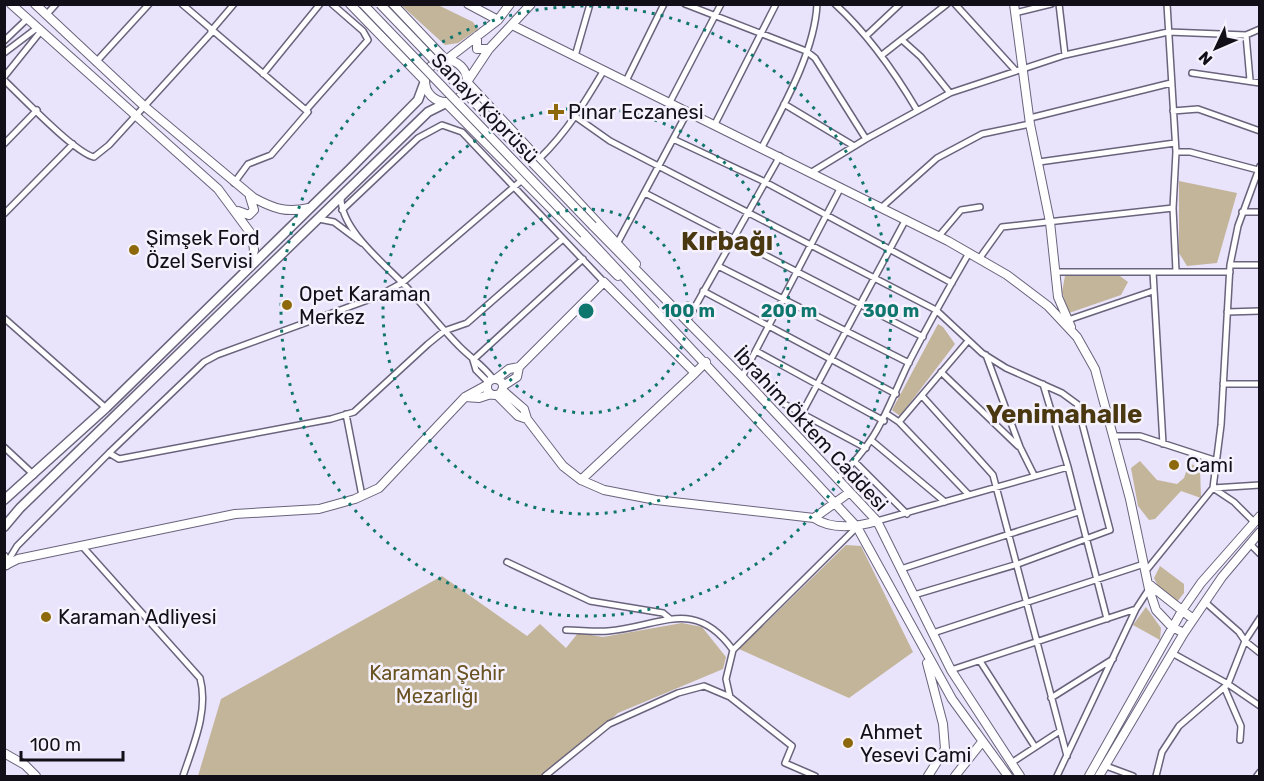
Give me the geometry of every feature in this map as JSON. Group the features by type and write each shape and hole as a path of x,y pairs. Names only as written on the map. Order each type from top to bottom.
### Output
{"main road":[{"path":"11,4 136,113 218,189 237,211 252,235 254,250 250,265"},
{"path":"350,4 425,81 429,93 446,103 606,266 649,302"},
{"name":"Sanayi Köprüsü","path":"363,4 584,234"},
{"name":"Sanayi Köprüsü","path":"380,4 593,226"},
{"path":"393,4 446,60 464,69 467,82 618,242 662,295"},
{"path":"468,4 498,20"},
{"path":"4,500 106,408 418,100 434,64 446,60 498,20 510,4"},
{"path":"4,527 20,508 428,112 458,99 489,49 514,26 531,4"},
{"path":"27,19 36,6 143,105 249,195 291,212 309,208"},
{"path":"1015,9 1020,70 1050,222 1058,297 1095,369 1131,499 1148,586 1156,609 1172,627 1184,633"},
{"path":"39,30 49,17"},
{"path":"514,26 939,236 1007,275 1048,306 1077,337"},
{"path":"477,36 477,49 489,49"},
{"path":"418,100 426,102 428,112"},
{"path":"237,211 249,215 254,210 249,195"},
{"name":"İbrahim Öktem Caddesi","path":"593,226 742,377 877,521 951,670 1020,777"},
{"name":"İbrahim Öktem Caddesi","path":"584,234 706,362 857,527 952,699 1007,776"},
{"path":"465,397 479,398 498,391 516,376 519,367 604,282 695,373"},
{"path":"581,480 599,466 706,362"},
{"path":"5,564 18,559 235,514 319,509 362,496 379,488 465,397 509,369 519,367"},
{"path":"491,381 498,391 524,409 527,419 563,466 581,480 604,490 656,500 814,518 819,522 857,527 877,521"},
{"path":"491,381 498,391"},
{"path":"814,518 850,492"},
{"path":"1089,777 1183,609 1200,583 1257,519"},
{"path":"1099,777 1193,619 1260,532"},
{"path":"1148,586 1183,609 1193,619"},
{"path":"917,637 931,674 943,724 945,749 928,777"},
{"path":"955,777 982,742"},
{"path":"4,753 25,765 34,775"},
{"path":"4,759 34,775"}],"street":[{"path":"49,17 56,4"},
{"path":"96,62 149,4"},
{"path":"182,4 306,110"},
{"path":"39,30 4,79 73,144 87,156 94,157 109,145 234,4"},
{"path":"263,74 320,4"},
{"path":"234,183 248,164 271,156 278,149 308,112 306,110 368,40 363,31 332,4"},
{"path":"575,56 590,4"},
{"path":"626,81 664,4"},
{"path":"685,4 806,51 815,58 866,139"},
{"path":"670,102 721,4"},
{"path":"715,124 776,4"},
{"path":"762,147 784,104 806,51 817,4"},
{"path":"835,4 882,56 917,110"},
{"path":"843,12 847,4"},
{"path":"866,36 900,4"},
{"path":"882,56 947,4"},
{"path":"955,4 1020,70"},
{"path":"1015,9 1050,4"},
{"path":"1059,4 1065,55"},
{"path":"1167,4 1176,152 1173,208 1176,271"},
{"path":"4,41 27,19"},
{"path":"812,172 866,139 950,93 1065,55 1168,32 1246,34 1260,29"},
{"path":"4,53 39,30"},
{"path":"1246,34 1250,80"},
{"path":"902,40 921,57 950,93"},
{"path":"540,158 562,137 604,70"},
{"path":"1192,73 1260,82"},
{"path":"882,207 937,158 982,134 1171,82"},
{"path":"784,104 854,146"},
{"path":"1173,111 1198,109 1260,131"},
{"path":"4,144 37,110"},
{"path":"618,242 688,111"},
{"path":"576,117 610,141 936,310 986,355 1006,368 1043,384 1077,404 1110,530 1018,564 914,596"},
{"path":"342,210 418,138 442,124 462,132 604,282"},
{"path":"673,139 765,182 952,283"},
{"path":"1039,162 1175,143"},
{"path":"4,214 73,144"},
{"path":"933,633 1095,579 1145,568 1213,488 1223,384 1230,268 1242,212 1259,168 1190,152 1176,152"},
{"path":"687,321 780,156"},
{"path":"5,564 17,546 204,362 376,297 402,283 522,180"},
{"path":"742,377 813,245 841,187"},
{"path":"645,193 923,337"},
{"path":"341,196 342,210 366,246"},
{"path":"939,236 961,210 980,207"},
{"path":"979,259 1002,227 1173,208"},
{"path":"1242,212 1260,212"},
{"path":"318,219 334,222 366,246 444,331 473,360 483,365 491,381"},
{"path":"802,414 906,219"},
{"path":"109,453 119,459 331,419 354,412 444,331 467,323 563,238"},
{"path":"837,479 872,441 886,418 909,363 969,253"},
{"path":"473,360 584,260"},
{"path":"1056,272 1153,272 1260,265"},
{"path":"718,266 909,363"},
{"path":"1153,272 1163,444"},
{"path":"703,291 896,394"},
{"path":"1068,320 1153,291"},
{"path":"1227,312 1260,311"},
{"path":"4,318 106,408"},
{"path":"899,422 923,397 968,341"},
{"path":"756,351 886,418 899,422 968,494"},
{"path":"986,355 1020,447 1034,475"},
{"path":"941,372 1020,447"},
{"path":"1043,384 1068,467 1084,540 1107,619"},
{"path":"1223,384 1260,384"},
{"path":"923,397 993,475 1067,756"},
{"path":"784,404 866,448"},
{"path":"346,414 362,496"},
{"path":"1113,436 1140,436 1217,461"},
{"path":"872,441 945,502"},
{"path":"4,447 34,475"},
{"path":"855,462 908,514"},
{"path":"877,521 908,514 996,485 1068,467"},
{"path":"1213,488 1260,486"},
{"path":"1213,488 1257,519"},
{"path":"901,568 1078,512"},
{"path":"730,697 726,680 733,650 857,527"},
{"path":"1250,544 1260,554"},
{"path":"82,546 200,678 204,699 197,735 183,777"},
{"path":"507,562 590,601 663,613 669,618"},
{"path":"1057,777 1148,586"},
{"path":"1205,602 1260,653"},
{"path":"951,670 1136,609"},
{"path":"566,630 608,631 669,618 692,617 704,623 733,650"},
{"path":"1156,777 1162,752 1179,726 1226,687 1245,641 1260,618"},
{"path":"1172,653 1260,706"},
{"path":"1051,698 1113,658"},
{"path":"980,661 1035,747"},
{"path":"545,777 609,724 678,693 704,686 730,697 792,746 785,763 815,777"},
{"path":"1226,687 1241,726 1240,740"},
{"path":"1011,763 1060,731"},
{"path":"1106,766 1133,777"},
{"path":"1257,777 1260,772"}],"green space":[{"path":"401,5 438,5 473,22 478,29 458,43 445,45"},
{"path":"1179,181 1237,193 1217,263 1187,266 1179,253"},
{"path":"1065,276 1120,276 1128,282 1121,295 1069,313 1062,292"},
{"path":"938,324 943,327 955,344 900,416 892,410"},
{"path":"1140,461 1157,480 1177,484 1184,478 1189,463 1200,468 1201,498 1181,491 1155,519 1149,520 1138,506 1131,468"},
{"path":"846,545 861,546 913,652 849,698 739,649"},
{"path":"1160,566 1184,584 1184,593 1177,602 1159,588 1154,578"},
{"name":"Karaman Şehir Mezarlığı","path":"442,576 527,636 540,624 566,648 578,633 603,637 682,623 702,627 726,657 723,669 618,713 588,741 542,776 198,776 221,699"},
{"path":"1146,607 1161,628 1160,640 1133,625"}],"place":[{"name":"Pınar Eczanesi","path":"556,112"},
{"name":"Şimşek Ford Özel Servisi","path":"134,250"},
{"name":"Opet Karaman Merkez","path":"287,305"},
{"name":"Cami","path":"1174,465"},
{"name":"Karaman Adliyesi","path":"46,617"},
{"name":"Ahmet Yesevi Cami","path":"848,743"}],"district":[{"name":"Kırbağı","path":"727,241"},
{"name":"Yenimahalle","path":"1064,414"}]}
